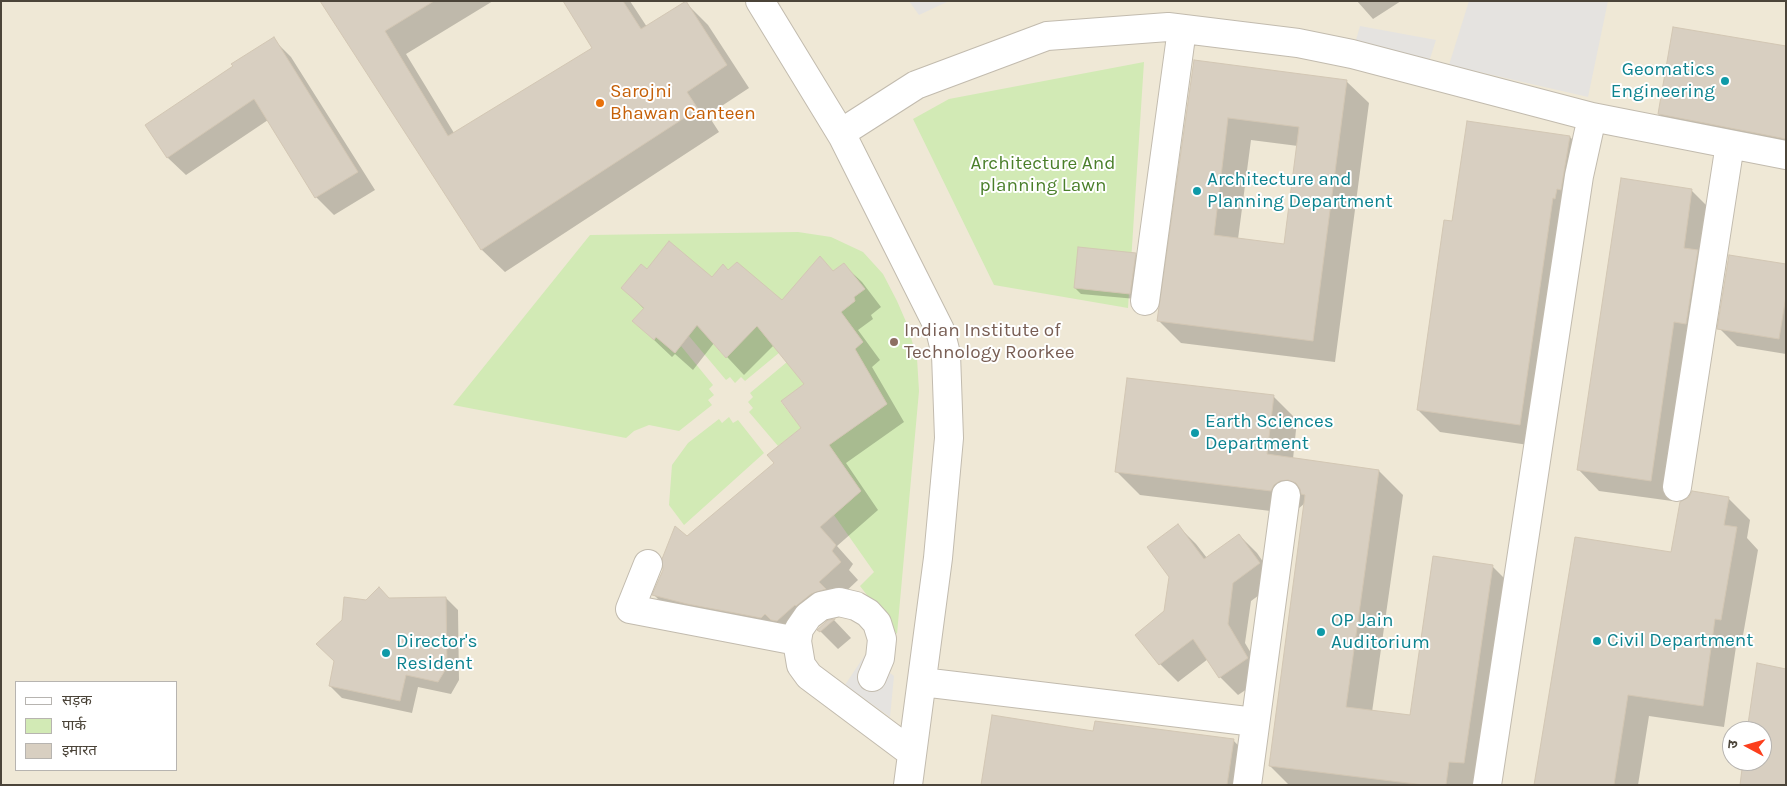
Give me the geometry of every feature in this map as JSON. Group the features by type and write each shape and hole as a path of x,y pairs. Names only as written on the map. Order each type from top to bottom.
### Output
{"street":[{"path":"760,1 840,133 940,330 946,354 949,438 938,558 908,785"},
{"path":"840,133 916,85 1046,36 1168,27 1298,42 1352,54 1592,117 1786,155"},
{"path":"1145,301 1182,29"},
{"path":"1487,785 1579,176 1592,117"},
{"path":"1677,487 1730,144"},
{"path":"1247,785 1286,495"},
{"path":"648,564 630,609 796,641"},
{"path":"912,753 809,676 801,665 796,641 799,629 808,616 821,606 839,602 856,606 868,613 877,623 882,639 876,667 1255,722"}],"shaded area":[{"name":"Indian Institute of Technology Roorkee","path":"1,1 1786,1 1786,785 1,785"},
{"path":"909,1 949,1 919,15"},
{"path":"1469,1 1608,1 1588,97 1449,65"},
{"path":"1360,26 1436,40 1425,74 1352,54"},
{"path":"865,655 894,676 890,717 845,685"}],"green space":[{"name":"Architecture And planning Lawn","path":"1144,62 1128,308 994,285 913,119 949,99"},
{"path":"798,232 831,237 863,252 883,274 897,301 907,324 917,358 919,391 897,634 860,586 874,572 834,515 861,491 829,445 886,404 855,349 863,342 841,312 855,301 854,297 864,289 844,263 833,271 820,256 795,285 784,335 737,262 728,270 711,279 669,241 657,256 670,268 660,280 641,264 621,288 644,308 632,321 654,340 656,337 674,353 681,346 713,385 709,389 714,395 708,400 712,405 679,431 649,425 634,431 626,438 453,405 590,235"},
{"path":"758,324 780,352 745,381 741,377 735,383 730,377 726,380 689,336 697,326 726,358"},
{"path":"787,362 804,384 781,402 801,428 778,446 749,412 753,408 748,402 753,397 750,393"},
{"path":"729,417 733,423 738,420 764,453 684,525 669,505 672,465 688,443 719,419 722,423"}],"building":[{"path":"320,1 434,1 385,31 448,136 592,48 563,1 623,1 641,29 686,1 727,65 687,92 698,109 481,250"},
{"name":"Geomatics Engineering","path":"1673,27 1786,46 1786,139 1658,114"},
{"path":"274,37 358,172 315,198 254,99 167,158 145,125 233,66 231,64"},
{"name":"Architecture and Planning Department","path":"1194,60 1347,80 1313,341 1157,321","holes":["1228,118 1299,127 1284,244 1214,235"]},
{"path":"1467,121 1570,136 1561,190 1557,189 1555,199 1553,198 1520,425 1417,410 1444,220 1452,221"},
{"path":"1621,178 1692,189 1684,248 1698,250 1686,324 1674,322 1651,481 1577,470"},
{"path":"669,241 712,277 723,264 728,270 737,262 782,300 820,256 833,271 844,263 865,289 854,297 855,301 841,312 863,342 855,349 887,404 829,445 861,491 820,527 836,545 832,551 841,562 819,582 826,589 811,594 777,621 771,620 765,614 761,618 687,604 652,595 663,570 662,559 675,526 687,536 774,463 767,455 801,428 781,401 804,384 757,326 726,358 697,325 675,353 656,337 654,340 632,321 644,308 621,288 641,264 647,269"},
{"path":"1078,247 1136,253 1130,294 1074,288"},
{"path":"1729,255 1786,264 1786,296 1779,339 1717,329"},
{"name":"OP Jain Auditorium","path":"1127,378 1274,395 1267,454 1379,470 1346,707 1410,715 1433,556 1493,565 1464,763 1449,762 1446,785 1424,785 1269,766 1305,495 1301,494 1296,483 1288,480 1280,481 1274,485 1271,491 1115,472"},
{"path":"1692,491 1729,497 1724,525 1737,527 1721,620 1715,619 1703,706 1628,695 1614,785 1534,785 1575,537 1671,552 1680,502 1689,497"},
{"path":"1178,524 1204,559 1239,534 1260,563 1233,583 1228,624 1248,658 1219,678 1193,639 1159,665 1135,635 1164,611 1169,577 1147,547"},
{"name":"Director's Resident","path":"379,587 389,598 446,597 447,667 438,682 406,675 400,701 329,686 334,661 316,644 342,620 344,597 366,600"},
{"path":"835,619 820,632 817,630 828,620"},
{"path":"1757,663 1786,669 1786,785 1740,785 1742,771 1772,771 1772,721 1748,721"},
{"path":"992,715 1093,731 1095,721 1234,739 1227,785 981,785"}],"place":[{"name":"Geomatics Engineering","path":"1725,81"},
{"name":"Sarojni Bhawan Canteen","path":"600,103"},
{"name":"Architecture and Planning Department","path":"1197,191"},
{"name":"Indian Institute of Technology Roorkee","path":"894,342"},
{"name":"Earth Sciences Department","path":"1195,433"},
{"name":"OP Jain Auditorium","path":"1321,632"},
{"name":"Civil Department","path":"1597,641"},
{"name":"Director's Resident","path":"386,653"}]}
